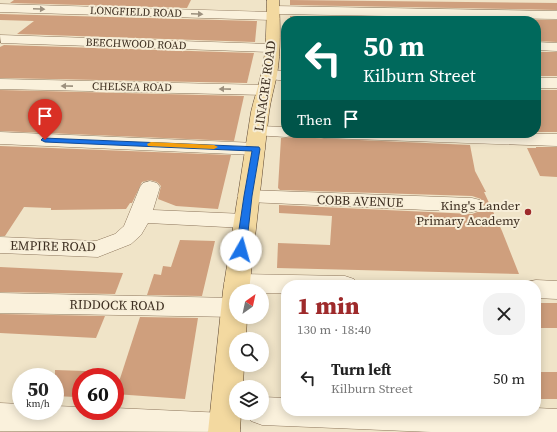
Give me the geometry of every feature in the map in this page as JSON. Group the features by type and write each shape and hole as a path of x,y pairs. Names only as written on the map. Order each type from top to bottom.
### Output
{"main road":[{"name":"LINACRE ROAD","path":"237,284 248,196 257,140 273,80 276,44 273,31 273,9"},
{"name":"LINACRE ROAD","path":"228,420 234,324"}],"street":[{"name":"LONGFIELD ROAD","path":"0,8 273,9 557,14"},
{"name":"BEECHWOOD ROAD","path":"1,39 276,44"},
{"path":"541,46 557,47"},
{"name":"CHELSEA ROAD","path":"0,84 273,80"},
{"path":"541,83 557,84"},
{"path":"0,138 257,140 281,133"},
{"path":"490,138 557,140"},
{"name":"EMPIRE ROAD","path":"0,245 98,249 123,239 133,230 140,216 150,187"},
{"name":"COBB AVENUE","path":"248,196 472,205"},
{"path":"140,216 245,221"},
{"path":"541,289 557,290"},
{"name":"RIDDOCK ROAD","path":"269,291 281,290"},
{"name":"RIDDOCK ROAD","path":"0,303 229,293"},
{"path":"269,411 281,412"},
{"path":"385,416 557,423"},
{"path":"0,417 228,420"}],"building":[{"path":"14,0 191,0 187,8 10,3"},
{"path":"290,0 557,3 557,10 290,5"},
{"path":"0,14 257,21 255,42 17,34 34,21 0,20"},
{"path":"541,20 557,20 557,42 541,41"},
{"path":"4,45 254,53 247,83 0,78 0,47"},
{"path":"541,52 557,52 557,76 541,76"},
{"path":"0,90 244,96 234,141 0,131"},
{"path":"541,90 557,90 557,132 541,132"},
{"path":"281,138 315,138 470,145 475,171 486,192 484,192 502,231 519,274 277,268 278,243 330,245 332,216 279,213 279,205 472,214 480,211 484,206 481,199 472,196 280,190 278,188"},
{"path":"0,146 231,155 218,209 176,206 158,199 161,186 157,182 150,180 142,182 132,203 130,203 126,209 51,210 51,208 24,207 5,236 0,236"},
{"path":"557,147 557,177 540,176 527,148"},
{"path":"180,240 215,241 202,296 147,295 154,274 161,275 163,266 171,267"},
{"path":"0,267 123,273 115,294 0,292"},
{"path":"541,303 557,303 557,328 541,328"},
{"path":"0,314 105,316 96,338 0,333"},
{"path":"140,317 198,318 185,399 124,395 123,368"},
{"path":"64,370 72,371 72,397 64,396"},
{"path":"541,372 557,372 557,399 541,399"}],"slow traffic":[{"path":"151,144 214,147"}],"place":[{"name":"King's Lander Primary Academy","path":"528,212"}],"route":[{"path":"45,140 256,149 241,250"}]}
